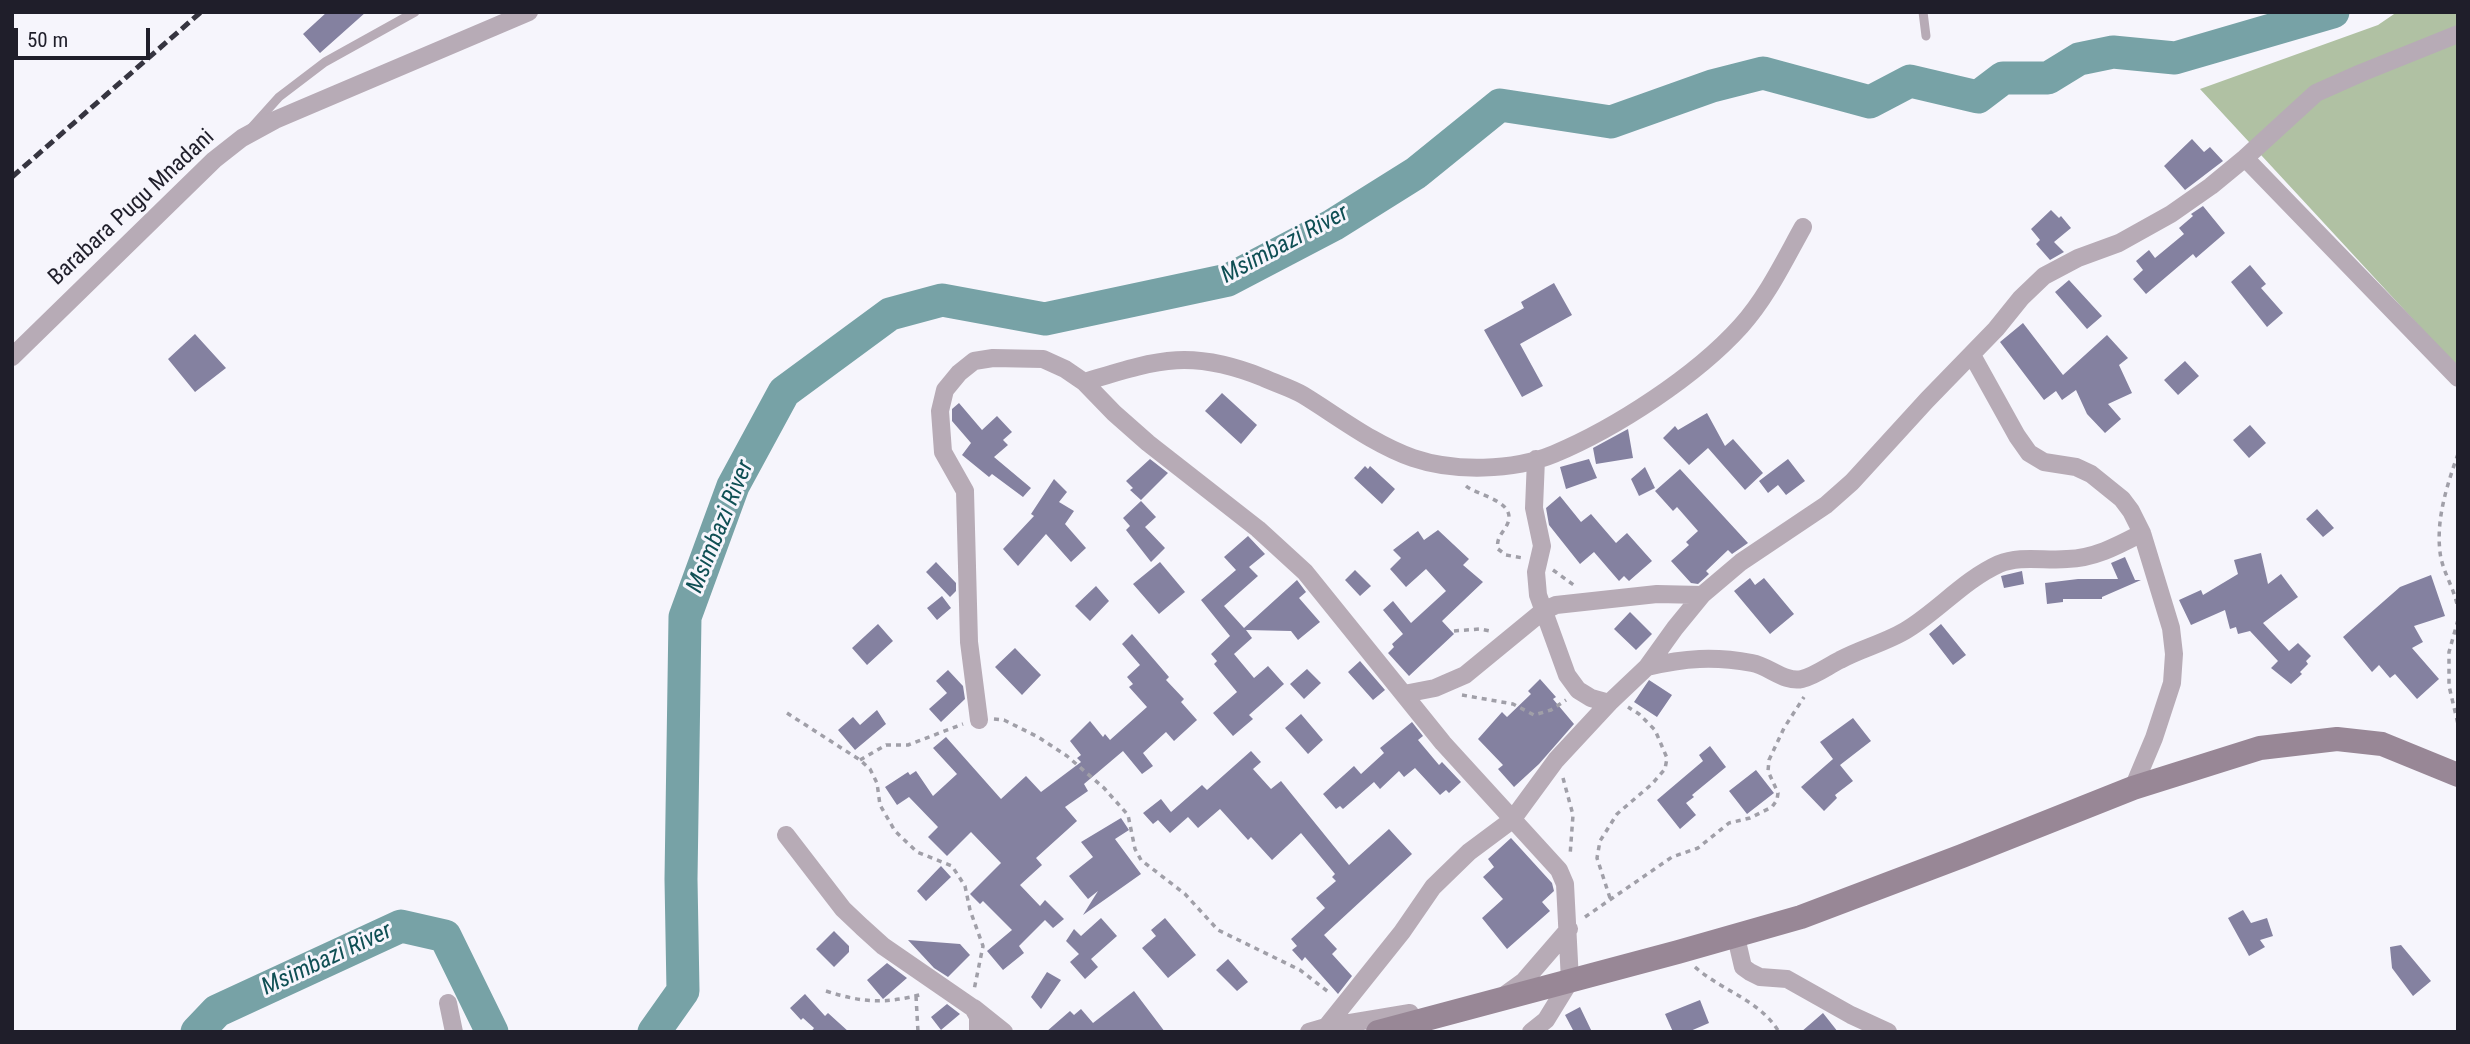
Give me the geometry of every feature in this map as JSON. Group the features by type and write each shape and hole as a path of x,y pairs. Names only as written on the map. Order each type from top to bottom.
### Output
{"street":[{"name":"Barabara Pugu Mnadani","path":"12,357 185,188 242,138 275,120 529,12"},
{"path":"1317,1029 1343,1006 1402,932 1433,887 1450,869 1513,820 1556,760 1647,667 1702,595 1741,562 1826,505 1853,482 2044,276 2078,258 2119,243 2171,214 2245,158 2316,93 2458,34"},
{"path":"2245,158 2458,378"},
{"path":"1084,382 1125,369 1182,359 1201,359 1223,364 1294,390 1361,432 1411,457 1454,468 1536,459 1552,455 1633,411 1713,353 1742,325 1768,289 1803,228"},
{"path":"1972,355 2029,453 2044,462 2076,467 2091,474 2122,499 2141,533 2171,628 2174,654 2172,684 2154,738 2133,788"},
{"path":"979,720 969,642 965,491 943,452 940,411 945,390 959,373 974,361 993,358 1043,359 1084,382 1140,435 1258,529 1305,572 1443,743 1552,862 1565,884 1570,981 1546,1020 1531,1032"},
{"path":"1536,459 1534,508 1542,546 1536,583 1543,611 1567,674 1578,690 1591,698 1609,703"},
{"path":"1647,667 1704,657 1751,663 1795,680 1804,679 1906,631 1974,577 2002,563 2028,558 2087,557 2104,552 2141,533"},
{"path":"1404,694 1435,688 1465,675 1543,611 1566,603 1657,594 1702,595"},
{"path":"1378,1032 1736,937 1824,908 2133,788 2260,748 2337,739 2382,744 2458,775"},
{"path":"786,835 843,909 883,946 946,988 1004,1032"},
{"path":"1317,1029 1489,1000 1507,993 1524,981 1569,929"},
{"path":"1736,937 1744,967 1750,972 1760,977 1787,979 1851,1016 1888,1032"},
{"path":"447,1003 454,1032"},
{"path":"973,1008 978,1017 978,1032"}],"lane":[{"path":"242,138 279,97 300,79 325,62 415,12"},
{"path":"1923,12 1926,36"}],"path":[{"path":"2458,454 2447,485 2440,518 2440,554 2458,611"},
{"path":"1454,468 1463,484 1502,504 1507,510 1508,522 1498,537 1498,549 1506,555 1539,564 1562,576 1592,601"},
{"path":"2458,620 2449,652 2449,686 2458,724"},
{"path":"1454,631 1480,629 1489,631 1506,642"},
{"path":"1569,929 1672,857 1698,848 1729,823 1760,814 1772,807 1778,793 1768,771 1769,760 1784,728 1822,670"},
{"path":"1435,688 1513,704 1534,715 1551,710 1578,690"},
{"path":"1609,703 1639,714 1655,730 1667,758 1665,769 1617,814 1600,841 1597,858 1610,898"},
{"path":"786,713 870,769 877,783 880,805 895,831 918,852 952,866 965,886 970,909 984,946 974,988 973,1008"},
{"path":"860,760 886,745 908,744 957,725 979,720 1004,720 1018,725 1067,756 1104,788 1128,815 1132,824 1135,849 1141,860 1185,894 1218,930 1300,970 1343,1006"},
{"path":"1556,760 1567,788 1573,815 1565,884"},
{"path":"1678,952 1709,979 1761,1010 1779,1032"},
{"path":"826,991 866,1002 882,1002 946,988"},
{"path":"916,996 918,1032"}],"green space":[{"path":"2397,12 2458,12 2458,368 2200,89 2378,25"}],"building":[{"path":"327,12 366,12 320,53 303,34"},
{"path":"2192,139 2204,152 2210,147 2223,161 2185,190 2164,166"},
{"path":"2203,206 2225,233 2196,258 2193,254 2146,294 2133,279 2143,270 2136,261 2149,250 2155,258 2184,234 2179,228 2193,216 2191,214"},
{"path":"2051,210 2059,218 2061,216 2071,228 2054,242 2064,252 2050,260 2036,244 2040,240 2031,229"},
{"path":"2250,265 2266,284 2261,288 2283,313 2267,327 2231,282"},
{"path":"2069,280 2102,316 2087,329 2055,292"},
{"path":"1554,283 1572,315 1520,344 1543,386 1522,397 1484,330 1524,308 1521,302"},
{"path":"2023,323 2063,375 2107,335 2128,358 2119,365 2132,393 2108,404 2121,419 2105,433 2087,414 2076,390 2062,400 2056,391 2044,400 2000,342"},
{"path":"195,334 226,368 195,392 168,359"},
{"path":"2185,361 2199,376 2178,395 2164,380"},
{"path":"1222,393 1257,425 1241,444 1205,411"},
{"path":"959,403 982,430 997,416 1012,432 1003,440 1008,445 994,457 1031,488 1023,497 992,474 989,477 962,455 971,443 952,421 952,409"},
{"path":"1707,413 1725,446 1733,439 1763,473 1745,490 1708,448 1689,465 1663,438 1675,426 1678,430"},
{"path":"2250,425 2266,443 2249,458 2233,440"},
{"path":"1628,429 1633,458 1596,464 1593,448"},
{"path":"1150,459 1168,473 1141,500 1130,490 1133,488 1126,481"},
{"path":"1589,459 1597,478 1566,489 1560,467"},
{"path":"1788,459 1805,481 1786,495 1778,485 1768,493 1759,481"},
{"path":"1365,466 1368,469 1370,466 1395,489 1382,504 1354,478"},
{"path":"1645,467 1655,488 1639,496 1631,479"},
{"path":"1680,469 1748,543 1732,554 1728,550 1706,571 1709,574 1698,584 1691,583 1671,561 1689,545 1686,542 1698,531 1677,507 1673,511 1655,491"},
{"path":"1054,479 1067,492 1059,502 1074,511 1065,524 1086,548 1071,562 1046,534 1018,566 1003,549 1034,516 1031,514"},
{"path":"1560,496 1581,522 1591,514 1616,543 1627,533 1652,561 1629,581 1624,576 1619,581 1594,552 1580,564 1549,525 1546,508"},
{"path":"1141,501 1156,517 1145,527 1165,548 1151,562 1126,530 1130,526 1123,518"},
{"path":"2317,509 2334,528 2323,537 2306,519"},
{"path":"1438,530 1469,559 1463,565 1483,582 1442,621 1454,634 1409,676 1388,653 1394,647 1392,644 1403,634 1383,610 1393,601 1411,623 1446,591 1426,569 1406,587 1390,569 1401,558 1393,550 1418,531 1424,540"},
{"path":"1248,536 1265,554 1249,567 1258,576 1224,606 1244,628 1297,580 1306,592 1299,598 1320,622 1298,640 1291,631 1246,630 1252,638 1234,654 1254,678 1268,666 1284,684 1249,715 1253,719 1233,736 1213,713 1237,692 1214,664 1217,661 1211,654 1230,636 1201,600 1236,570 1224,557"},
{"path":"2261,553 2268,584 2281,574 2298,597 2263,623 2289,651 2298,643 2311,656 2300,672 2302,674 2291,684 2271,668 2278,661 2250,631 2238,634 2236,627 2230,629 2225,610 2191,625 2179,600 2201,590 2203,595 2238,574 2234,560"},
{"path":"2125,557 2135,580 2141,580 2102,599 2063,599 2063,602 2047,604 2045,583 2078,579 2118,579 2111,563"},
{"path":"936,562 956,583 956,591 950,597 926,572"},
{"path":"1160,562 1185,592 1159,614 1133,584"},
{"path":"1355,570 1371,586 1360,596 1345,580"},
{"path":"2022,571 2024,584 2004,588 2001,576"},
{"path":"2431,575 2445,616 2414,626 2423,642 2412,648 2439,679 2417,699 2395,674 2390,678 2379,665 2372,672 2343,637 2400,587"},
{"path":"1750,578 1755,585 1764,578 1794,614 1770,634 1734,591"},
{"path":"1096,586 1109,601 1090,621 1075,606"},
{"path":"942,596 951,608 937,620 927,608"},
{"path":"1630,612 1652,634 1636,650 1614,629"},
{"path":"878,624 893,641 867,665 852,648"},
{"path":"1941,624 1966,655 1953,665 1929,634"},
{"path":"1132,634 1169,677 1166,680 1184,699 1181,702 1197,720 1174,741 1166,732 1143,753 1153,766 1142,774 1123,751 1084,784 1088,791 1065,807 1077,821 1036,858 1042,865 1020,885 1040,906 1045,900 1064,919 1053,928 1045,920 1019,946 1024,953 1003,970 987,951 1012,930 983,901 980,904 970,894 1001,863 971,832 947,856 928,837 938,827 909,797 897,805 885,787 908,772 910,775 916,771 933,796 957,774 933,748 946,737 1001,799 1026,776 1041,792 1081,762 1077,758 1081,755 1070,741 1090,721 1103,737 1105,734 1110,740 1147,707 1129,687 1133,684 1127,677 1140,665 1122,644"},
{"path":"1015,648 1041,675 1022,695 995,667"},
{"path":"1360,661 1385,690 1373,700 1348,672"},
{"path":"1307,669 1321,683 1304,699 1290,684"},
{"path":"948,670 963,686 965,699 941,722 929,709 947,693 936,681"},
{"path":"1540,679 1574,724 1539,764 1514,787 1498,769 1503,765 1478,739 1502,712 1507,717 1531,694 1528,691"},
{"path":"1649,680 1672,695 1657,717 1634,702"},
{"path":"877,710 886,724 855,750 838,730 853,717 860,725"},
{"path":"1301,714 1323,740 1308,754 1285,728"},
{"path":"1853,718 1871,741 1840,765 1853,781 1835,795 1837,798 1824,811 1801,787 1833,759 1820,742"},
{"path":"1412,722 1423,736 1418,740 1439,765 1442,762 1461,782 1449,793 1446,790 1440,795 1415,768 1404,777 1399,771 1380,789 1374,782 1343,809 1340,806 1336,809 1323,794 1354,766 1361,774 1384,753 1380,748"},
{"path":"1710,746 1726,767 1686,803 1696,815 1680,829 1657,800 1703,761 1699,755"},
{"path":"1251,751 1261,762 1253,769 1271,789 1281,781 1349,865 1389,829 1412,854 1324,935 1337,949 1332,954 1352,976 1338,994 1305,957 1302,961 1292,950 1297,946 1291,939 1325,908 1316,898 1336,881 1332,877 1335,874 1301,833 1272,860 1251,837 1248,840 1220,809 1198,828 1188,817 1170,833 1158,820 1153,824 1143,813 1161,799 1171,812 1202,785 1207,790"},
{"path":"1756,770 1774,793 1747,814 1729,791"},
{"path":"1121,818 1129,830 1115,839 1141,874 1083,915 1098,891 1088,899 1069,876 1093,857 1081,842"},
{"path":"1511,838 1552,883 1554,891 1542,902 1550,911 1507,949 1482,918 1503,899 1483,877 1494,867 1488,859"},
{"path":"941,866 951,877 926,901 917,891"},
{"path":"2243,910 2251,923 2267,918 2273,936 2260,940 2265,947 2249,956 2228,918"},
{"path":"1101,918 1117,936 1091,959 1098,967 1085,979 1070,962 1079,954 1066,941 1074,929 1081,936"},
{"path":"1165,918 1196,955 1168,978 1142,948 1156,936 1151,930"},
{"path":"834,931 849,946 849,952 834,967 816,949"},
{"path":"908,940 960,944 970,955 948,977 934,968"},
{"path":"2401,945 2431,981 2413,996 2392,968 2390,947"},
{"path":"1228,959 1248,982 1237,991 1216,970"},
{"path":"887,963 907,978 883,999 867,980"},
{"path":"1047,972 1061,980 1041,1009 1031,997"},
{"path":"1134,991 1165,1032 1046,1032 1070,1011 1074,1015 1081,1009 1093,1023"},
{"path":"805,994 825,1016 828,1013 849,1032 811,1032 814,1028 803,1018 801,1020 790,1008"},
{"path":"1700,1000 1709,1023 1688,1032 1673,1032 1665,1014"},
{"path":"947,1004 960,1014 941,1030 931,1017"},
{"path":"1580,1007 1592,1032 1574,1032 1565,1015"},
{"path":"1823,1013 1838,1032 1801,1032"}],"waterway":[{"name":"Msimbazi River","path":"654,1032 683,991 681,879 685,617 733,486 784,392 890,314 942,300 1045,319 1228,280 1333,225 1416,173 1500,105 1611,122 1712,86 1763,73 1870,102 1910,81 1978,97 2003,78 2048,78 2079,59 2113,52 2175,58 2333,12"},
{"name":"Msimbazi River","path":"197,1032 217,1011 401,926 445,936 492,1032"}],"railway":[{"path":"12,177 201,12"}]}
